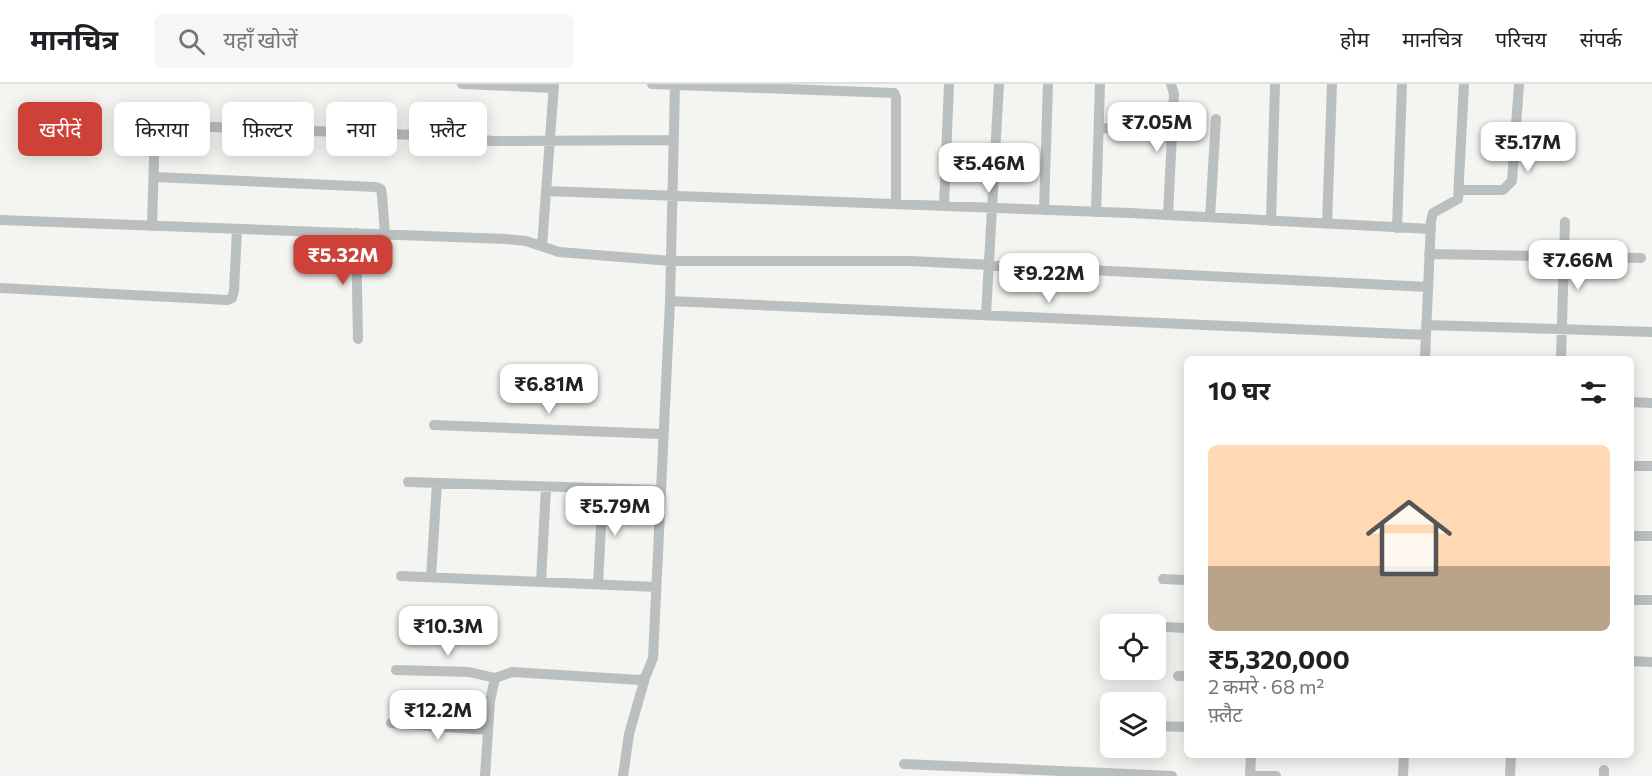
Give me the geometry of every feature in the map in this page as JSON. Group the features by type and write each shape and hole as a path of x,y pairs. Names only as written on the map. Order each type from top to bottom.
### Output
{"street":[{"path":"462,84 554,86 542,246"},
{"path":"652,84 894,88 896,97 896,204"},
{"path":"944,206 949,84"},
{"path":"986,315 999,84"},
{"path":"1044,210 1048,84"},
{"path":"1096,212 1100,84"},
{"path":"1168,215 1174,94 1171,84"},
{"path":"1271,221 1275,84"},
{"path":"1328,224 1332,84"},
{"path":"1397,228 1402,84"},
{"path":"1425,356 1433,213 1454,204 1458,199 1464,84"},
{"path":"1460,190 1503,190 1512,181 1519,84"},
{"path":"623,776 628,734 653,658 670,301 675,85"},
{"path":"1210,217 1216,119"},
{"path":"210,127 458,137 491,141 551,138 674,140"},
{"path":"1099,128 1172,131"},
{"path":"152,226 154,156"},
{"path":"154,177 375,187 381,189 385,234"},
{"path":"547,190 1168,215 1431,230"},
{"path":"0,220 506,239 559,252 671,261 911,261 1428,287"},
{"path":"1561,356 1565,222"},
{"path":"0,288 227,300 232,298 234,291 237,229"},
{"path":"356,233 358,339"},
{"path":"1430,254 1641,258"},
{"path":"670,301 986,315 1426,330 1562,329 1652,332"},
{"path":"1634,402 1652,402"},
{"path":"434,425 662,434"},
{"path":"1634,466 1652,466"},
{"path":"408,482 660,490"},
{"path":"431,578 437,483"},
{"path":"541,582 546,487"},
{"path":"598,585 603,489"},
{"path":"1634,536 1652,536"},
{"path":"401,576 656,587"},
{"path":"1162,579 1184,580"},
{"path":"1634,600 1652,600"},
{"path":"1167,627 1184,628"},
{"path":"1634,662 1652,662"},
{"path":"396,670 469,672 495,678 512,672 578,674 634,680 645,678"},
{"path":"485,776 487,730 495,678"},
{"path":"391,723 487,730"},
{"path":"1166,726 1184,727"},
{"path":"1250,776 1251,758"},
{"path":"1403,776 1404,758"},
{"path":"1510,776 1511,758"},
{"path":"904,764 1032,773 1172,776"},
{"path":"1256,776 1276,776"}]}
